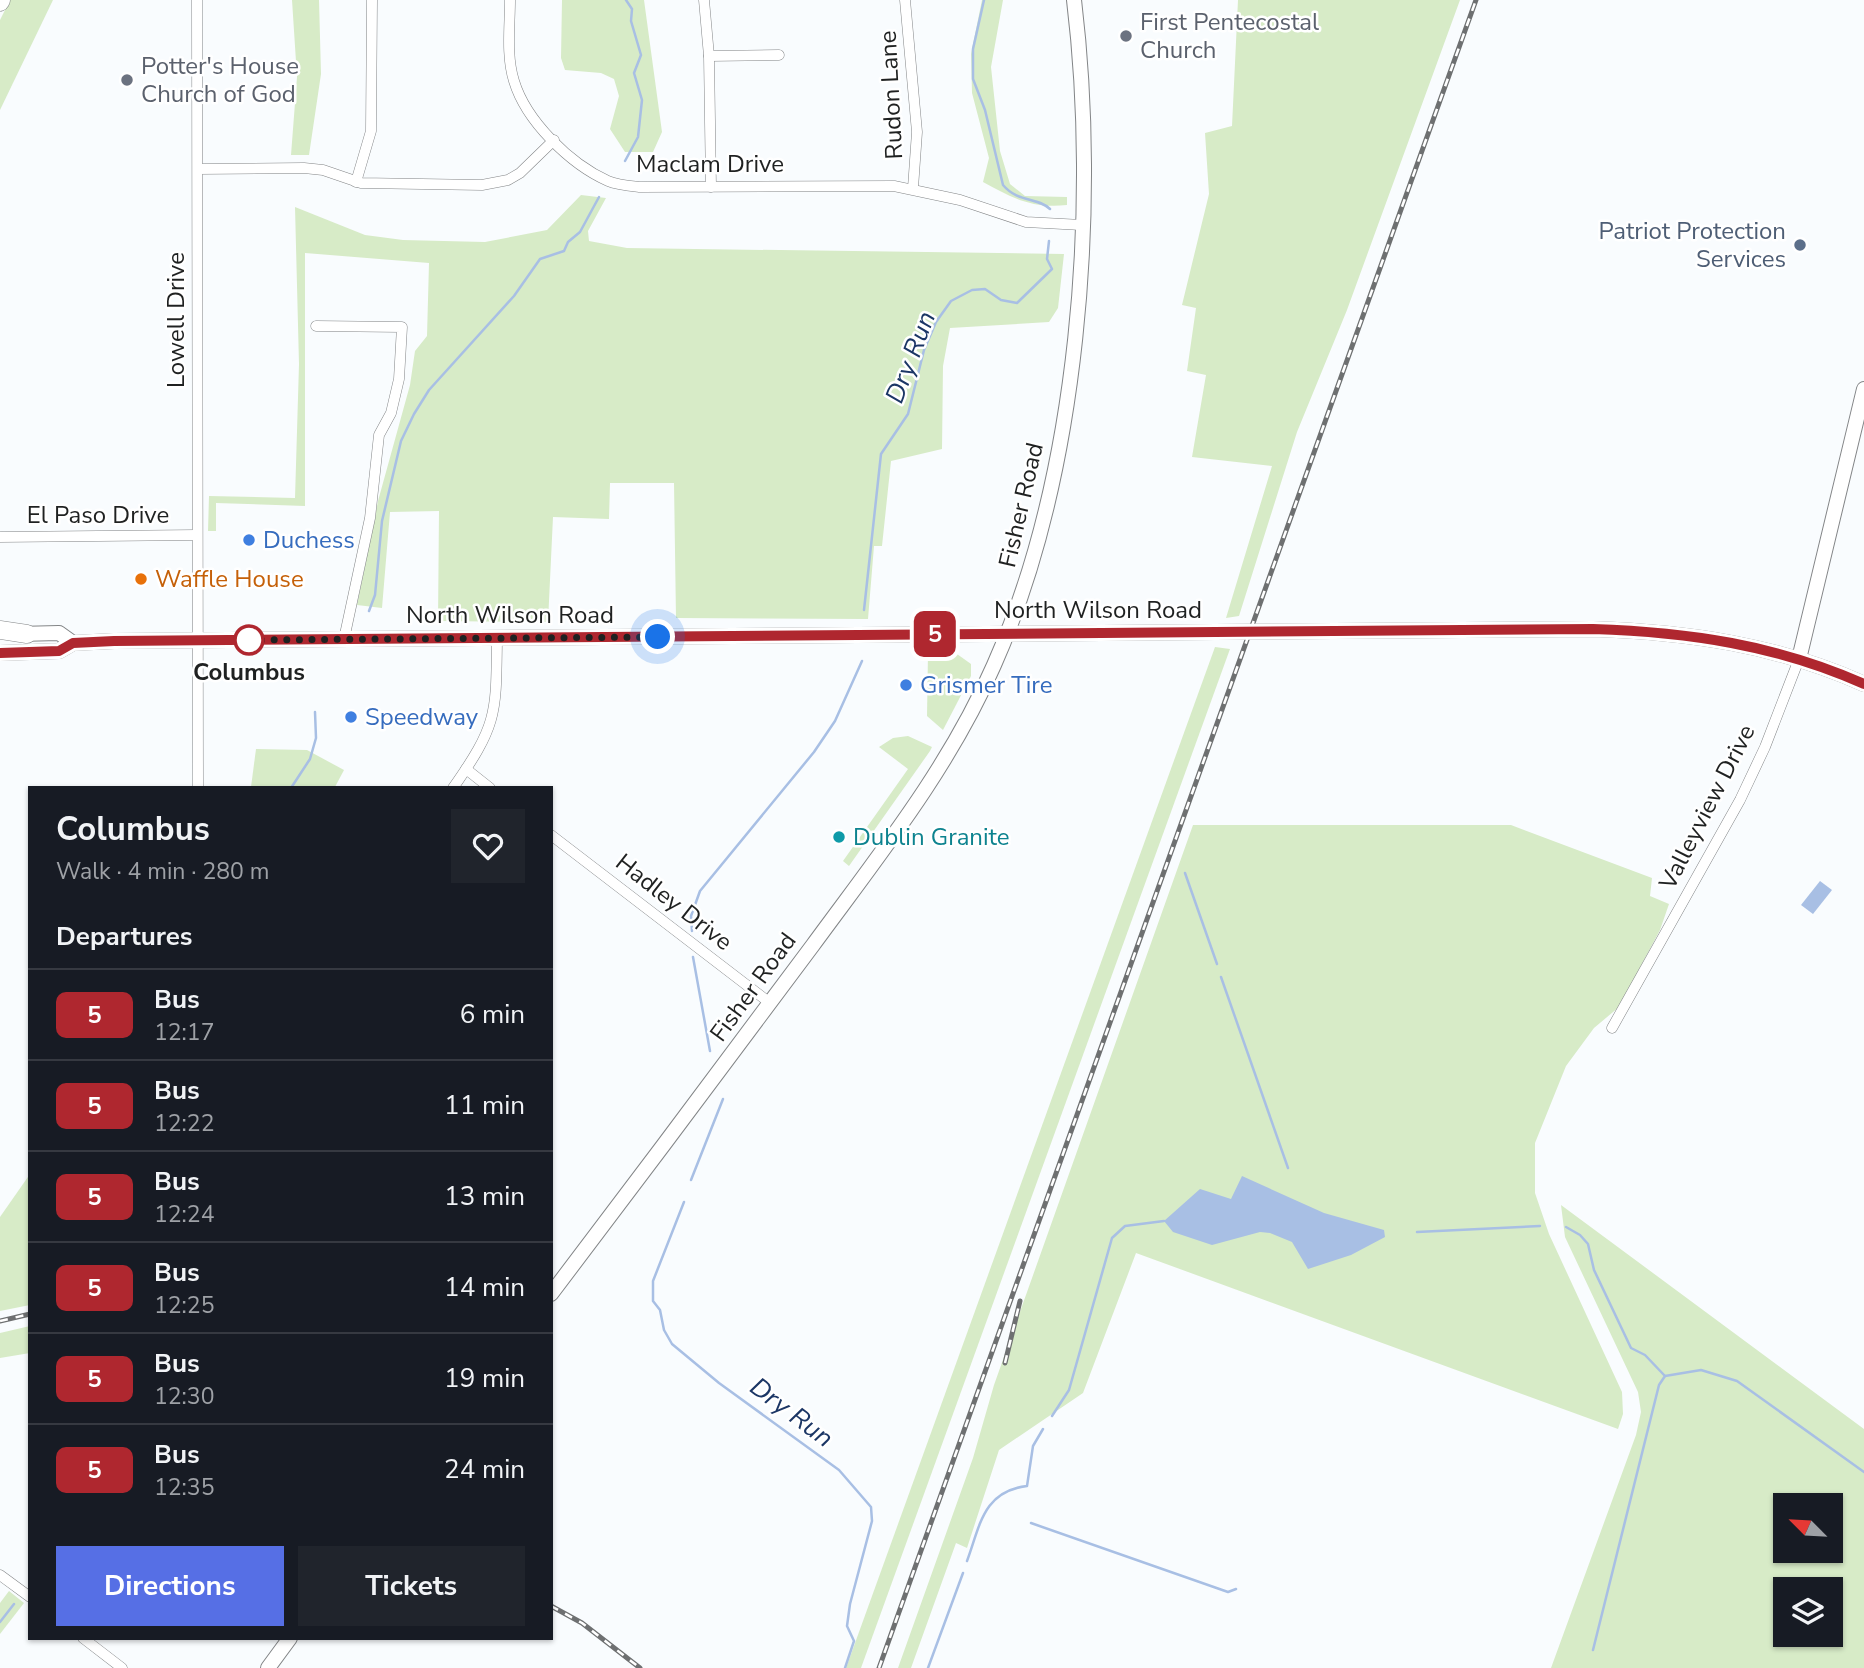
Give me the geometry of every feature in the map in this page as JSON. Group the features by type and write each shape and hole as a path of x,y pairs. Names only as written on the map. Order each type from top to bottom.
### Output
{"highway":[{"path":"0,632 27,634"}],"main road":[{"name":"Fisher Road","path":"553,1291 923,795 963,726 1008,632 1032,567 1059,442 1076,311 1082,225 1083,93 1074,0"},
{"name":"Valleyview Drive","path":"1799,659 1864,389"},
{"name":"North Wilson Road","path":"0,653 59,651 73,643 196,641 1008,632 1645,630 1734,642 1799,659 1864,684"},
{"name":"North Wilson Road","path":"27,634 60,633 73,643"},
{"path":"268,1668 289,1640"}],"street":[{"name":"Lowell Drive","path":"197,0 198,786"},
{"path":"356,182 371,131 372,0"},
{"name":"Maclam Drive","path":"510,0 513,80 532,116 584,167 610,182 640,187 913,188 1026,222 1082,225"},
{"path":"704,0 709,56 711,187"},
{"name":"Rudon Lane","path":"905,0 918,132 913,188"},
{"path":"709,56 779,55"},
{"path":"198,169 304,168 323,170 356,182 387,185 495,183 520,173 554,140"},
{"path":"316,326 402,327 399,379 391,413 379,435 370,518 344,639"},
{"name":"El Paso Drive","path":"0,537 197,536"},
{"path":"454,786 484,743 493,719 497,696 497,638"},
{"name":"Valleyview Drive","path":"1612,1028 1741,800 1799,659"},
{"path":"466,769 487,786"},
{"name":"Hadley Drive","path":"553,837 770,1003"},
{"path":"0,1575 28,1596"},
{"path":"86,1640 122,1668"}],"green space":[{"path":"10,0 53,0 0,110 0,20"},
{"path":"292,0 319,0 321,74 309,155 291,155 297,77"},
{"path":"562,0 644,0 662,132 653,152 625,152 610,129 619,96 614,79 601,73 565,70 561,58"},
{"path":"982,0 1003,0 991,67 1000,151 1010,184 1025,196 1067,197 1067,205 1033,204 983,182 989,158 972,93 971,54"},
{"path":"1238,0 1460,0 1347,310 1297,432 1239,616 1226,618 1272,466 1192,457 1206,375 1187,371 1196,308 1182,305 1209,194 1205,133 1232,126"},
{"path":"581,195 606,198 588,231 589,241 627,248 1064,254 1058,308 1049,322 950,328 943,366 942,449 891,461 882,546 874,546 868,619 676,618 674,483 610,483 609,519 553,517 548,622 438,621 439,511 390,512 382,608 357,605 378,501 410,385 415,351 427,336 429,263 305,253 305,506 216,503 216,531 208,531 209,496 295,498 299,364 295,207 365,235 403,240 485,242 547,230"},
{"path":"1215,647 1230,649 861,1668 846,1668"},
{"path":"928,653 957,654 971,664 971,676 943,730 927,716"},
{"path":"908,736 932,747 849,866 843,861 908,769 879,747 893,738"},
{"path":"256,749 307,750 344,770 336,786 251,786"},
{"path":"1193,825 1511,825 1652,878 1650,896 1669,904 1660,930 1619,1007 1594,1028 1566,1066 1535,1143 1535,1193 1549,1234 1622,1392 1623,1414 1618,1429 1136,1253 1083,1393 999,1450 967,1548 956,1543 911,1668 898,1668 973,1458 994,1385"},
{"path":"28,1177 28,1305 0,1311 0,1217"},
{"path":"1561,1205 1864,1429 1864,1668 1551,1668 1636,1435 1641,1412 1638,1392 1565,1237"},
{"path":"28,1326 28,1353 0,1358 0,1333"},
{"path":"9,1591 24,1603 0,1634 0,1603"}],"water":[{"path":"1820,881 1832,890 1813,914 1801,905"},
{"path":"1242,1176 1324,1213 1384,1230 1385,1237 1351,1255 1308,1269 1292,1242 1270,1233 1260,1232 1212,1245 1173,1232 1164,1221 1200,1189 1231,1199"}],"waterway":[{"path":"625,161 638,137 642,100 634,73 641,55 631,21 632,9 626,0"},
{"name":"Dry Run","path":"984,0 973,49 973,79 985,110 1003,185 1015,195 1050,209"},
{"path":"369,611 375,595 382,521 401,441 414,414 429,390 514,296 540,259 564,251 568,242 580,232 599,197"},
{"name":"Dry Run","path":"864,610 881,454 908,414 924,350 936,322 951,301 972,290 985,289 1001,300 1017,303 1052,269 1047,259 1049,241"},
{"name":"Dry Run","path":"692,931 691,916 700,891 814,752 835,721 862,661"},
{"path":"292,786 310,759 316,738 315,712"},
{"path":"1185,873 1217,964"},
{"name":"Dry Run","path":"693,957 710,1051"},
{"path":"1221,977 1288,1168"},
{"name":"Dry Run","path":"691,1180 723,1099"},
{"name":"Dry Run","path":"684,1202 653,1281 653,1301 660,1310 664,1330 672,1344 719,1383 839,1470 871,1507 872,1521 850,1604 847,1626 854,1641 845,1668"},
{"path":"1052,1416 1069,1390 1112,1238 1125,1226 1164,1221"},
{"path":"1417,1232 1540,1226"},
{"path":"1566,1227 1580,1235 1588,1244 1594,1270 1631,1348 1645,1355 1665,1376 1659,1385 1593,1650"},
{"path":"1665,1376 1701,1370 1737,1381 1864,1472"},
{"path":"967,1561 980,1523 992,1503 1012,1489 1027,1486 1033,1446 1043,1429"},
{"path":"1031,1523 1228,1592 1236,1589"},
{"path":"928,1668 963,1573"},
{"path":"0,1622 14,1604"}],"railway":[{"path":"879,1668 1476,0"},
{"path":"1005,1363 1020,1301"},
{"path":"0,1321 28,1314"},
{"path":"553,1607 582,1623 640,1668"}],"bus line":[{"name":"5","path":"0,653 59,651 73,643 114,641 1593,629 1688,634 1751,645 1818,665 1864,684"}],"place":[{"name":"First Pentecostal Church","path":"1126,36"},
{"name":"Potter's House Church of God","path":"127,80"},
{"name":"Patriot Protection Services","path":"1800,245"},
{"name":"Duchess","path":"249,540"},
{"name":"Waffle House","path":"141,579"},
{"name":"Columbus","path":"249,640"},
{"name":"Grismer Tire","path":"906,685"},
{"name":"Speedway","path":"351,717"},
{"name":"Dublin Granite","path":"839,837"}],"route":[{"path":"249,640 658,637"}]}
